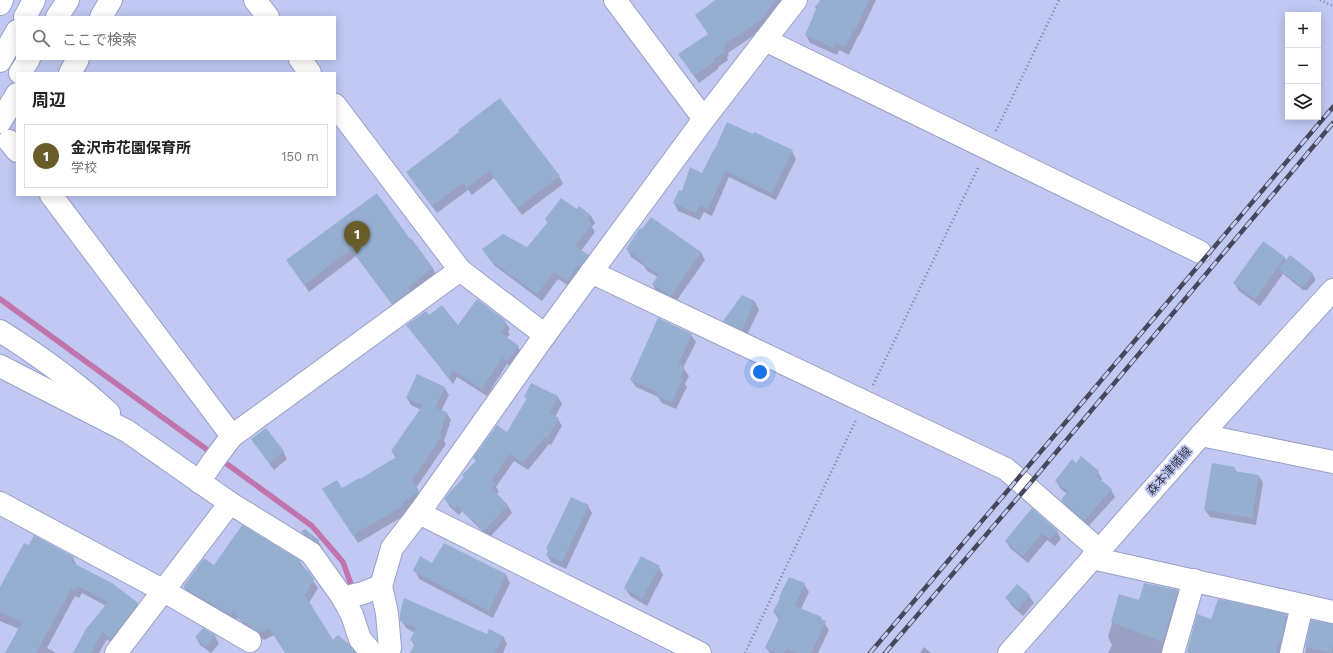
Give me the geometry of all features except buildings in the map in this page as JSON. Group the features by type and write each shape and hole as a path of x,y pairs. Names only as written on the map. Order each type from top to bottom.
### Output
{"main road":[{"path":"0,4 2,0"},
{"path":"26,16 34,0"},
{"path":"58,16 68,0"},
{"path":"102,16 111,0"},
{"path":"255,0 267,16"},
{"path":"615,0 704,119"},
{"path":"0,331 22,345 92,397 128,431 230,503 311,553 359,593 387,613 383,651 360,639 352,614 359,593 419,513 591,272 704,119 796,0"},
{"path":"0,61 16,33"},
{"path":"765,40 1200,252"},
{"path":"21,72 28,60"},
{"path":"30,72 33,67 33,60"},
{"path":"71,72 77,60"},
{"path":"301,60 309,72"},
{"path":"0,103 16,79"},
{"path":"9,138 16,100"},
{"path":"336,107 460,270 545,335"},
{"path":"52,196 223,448"},
{"path":"199,482 223,448 460,270"},
{"path":"591,272 864,403 1006,469 1096,554 1194,580 1333,612"},
{"name":"森本津幡線","path":"1008,653 1201,435 1333,290"},
{"path":"0,366 128,431"},
{"path":"1201,435 1333,462"},
{"path":"0,503 164,591 250,641"},
{"path":"116,653 230,503"},
{"path":"419,513 700,653"},
{"path":"1173,653 1194,580"},
{"path":"1291,653 1302,605"}],"path":[{"path":"745,653 1059,0"},
{"path":"1320,0 1333,6"}],"waterway":[{"path":"0,299 213,454"},
{"path":"220,459 312,526 343,562 353,590"}],"railway":[{"path":"870,653 1333,107"},
{"path":"885,653 1027,487 1333,123"}],"place":[{"name":"金沢市花園保育所","path":"357,254"}]}
